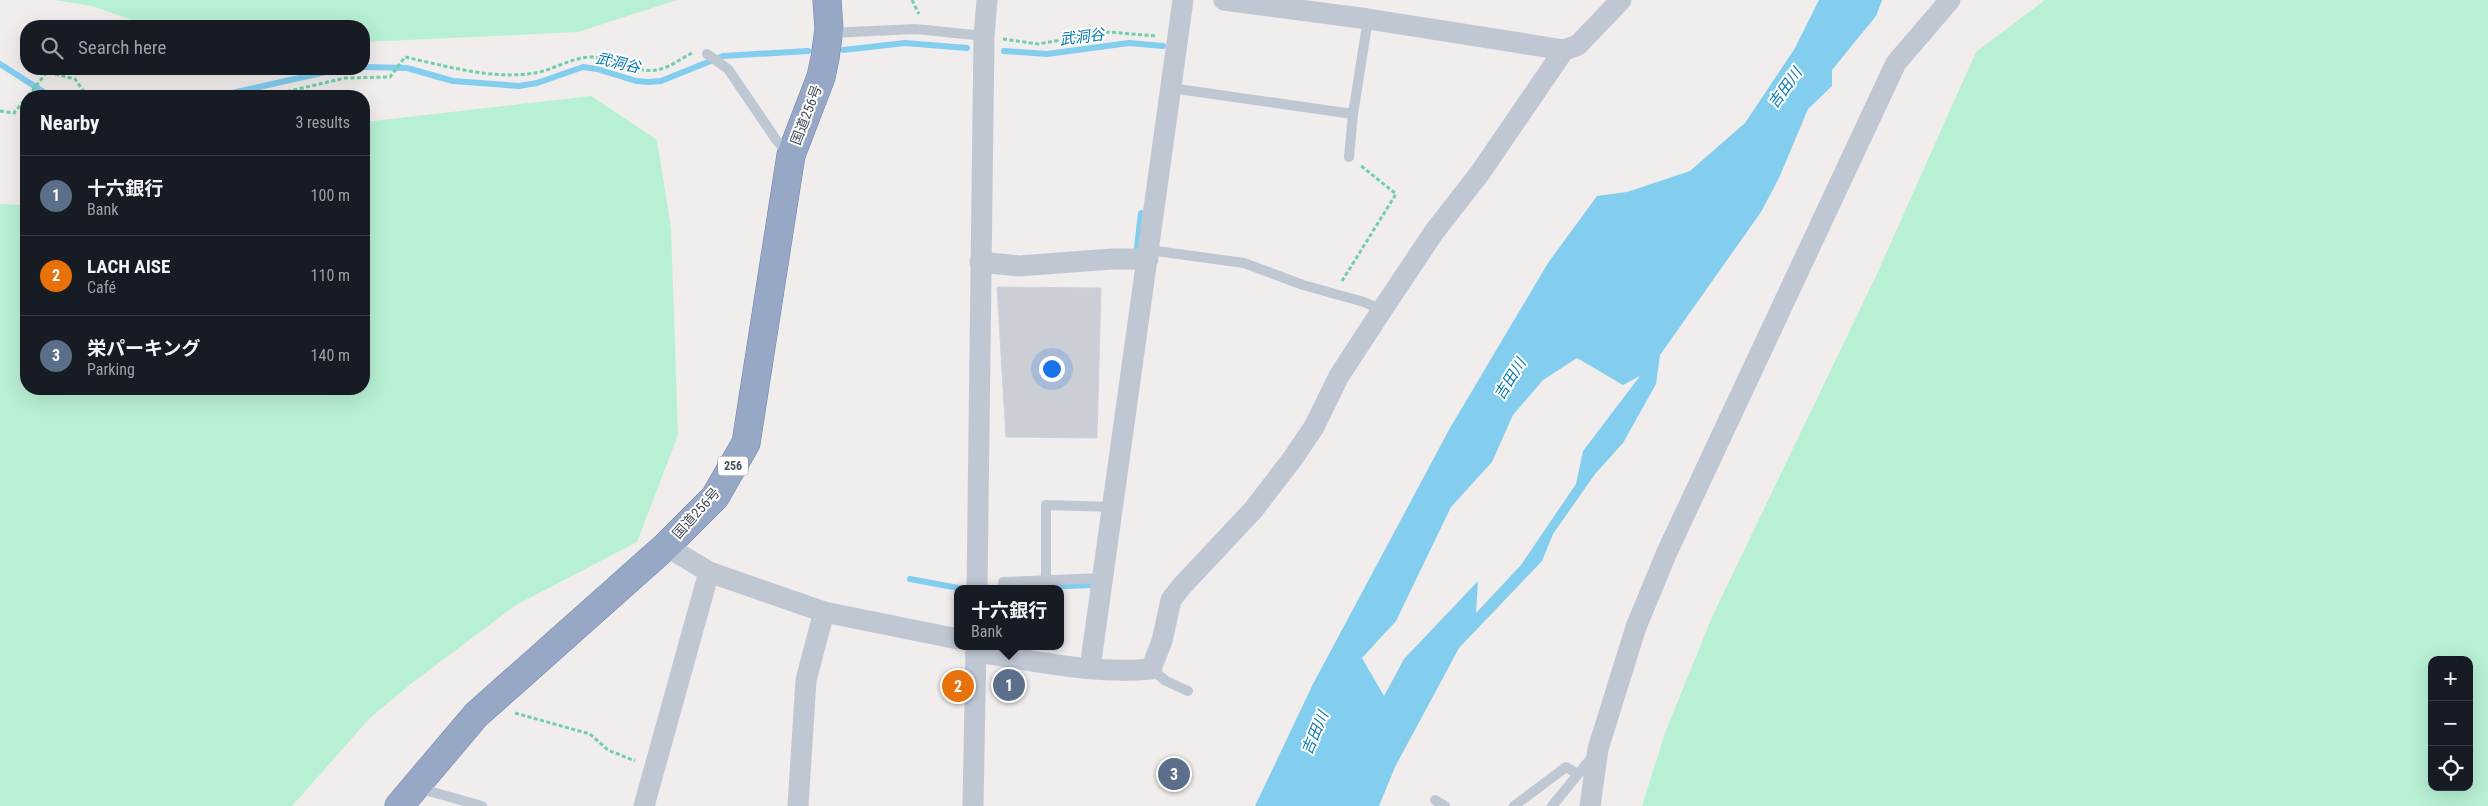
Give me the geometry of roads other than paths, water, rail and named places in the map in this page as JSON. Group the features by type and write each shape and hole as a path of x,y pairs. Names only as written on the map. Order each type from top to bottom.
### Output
{"highway":[{"name":"国道256号","path":"407,796 476,715 666,546 715,496 746,443 791,155 821,77 828,33 826,0"}],"street":[{"path":"977,585 984,36 988,0"},
{"path":"1090,668 1183,0"},
{"path":"1224,0 1368,19 1564,50 1578,45 1621,0"},
{"path":"1590,806 1598,749 1636,627 1667,552 1896,63 1950,0"},
{"path":"982,650 1090,668 1134,671 1152,669 1162,641 1171,600 1180,586 1254,509 1294,458 1314,427 1339,376 1382,310 1434,232 1480,173 1564,50"},
{"path":"980,262 1019,266 1149,255"},
{"path":"666,546 709,572 824,612 954,638"},
{"path":"644,806 709,572"},
{"path":"798,806 806,680 824,612"},
{"path":"973,806 976,650"}],"lane":[{"path":"1350,157 1353,114 1368,19"},
{"path":"828,33 915,29 984,36"},
{"path":"707,54 728,69 777,141 791,155"},
{"path":"1171,88 1353,114"},
{"path":"1149,255 1244,263 1303,285 1364,302 1382,310"},
{"path":"1046,580 1046,505 1113,507"},
{"path":"1003,585 1003,582 1103,578"},
{"path":"1152,669 1166,681 1188,691"},
{"path":"1552,806 1598,749"},
{"path":"1514,806 1566,767 1578,774"},
{"path":"407,796 482,806"},
{"path":"1436,800 1445,806"}],"water":[{"name":"吉田川","path":"1819,0 1882,0 1876,16 1832,70 1832,86 1808,109 1779,178 1761,212 1660,355 1656,384 1623,443 1595,474 1553,534 1542,561 1459,648 1395,767 1379,806 1255,806 1313,684 1450,428 1548,263 1597,196 1627,192 1690,171 1745,123 1795,48","holes":["1577,358 1623,385 1640,376 1583,451 1576,484 1521,565 1476,613 1478,581 1404,659 1384,696 1362,658 1396,621 1451,507 1492,462 1513,415 1543,380"]}],"waterway":[{"name":"武洞谷","path":"843,50 905,43 967,48"},
{"name":"武洞谷","path":"1004,51 1047,54 1129,43 1163,46"},
{"name":"武洞谷","path":"370,67 407,68 453,81 519,86 537,83 583,67 597,69 636,81 649,82 661,81 723,56 808,51"},
{"name":"武洞谷","path":"0,64 41,90"},
{"name":"武洞谷","path":"246,90 312,75"},
{"path":"1137,247 1141,213"},
{"path":"910,579 954,587"},
{"path":"1064,586 1093,585"}],"place":[{"name":"十六銀行","path":"1009,685"},
{"name":"LACH AISE","path":"958,686"},
{"name":"栄パーキング","path":"1174,774"}]}
